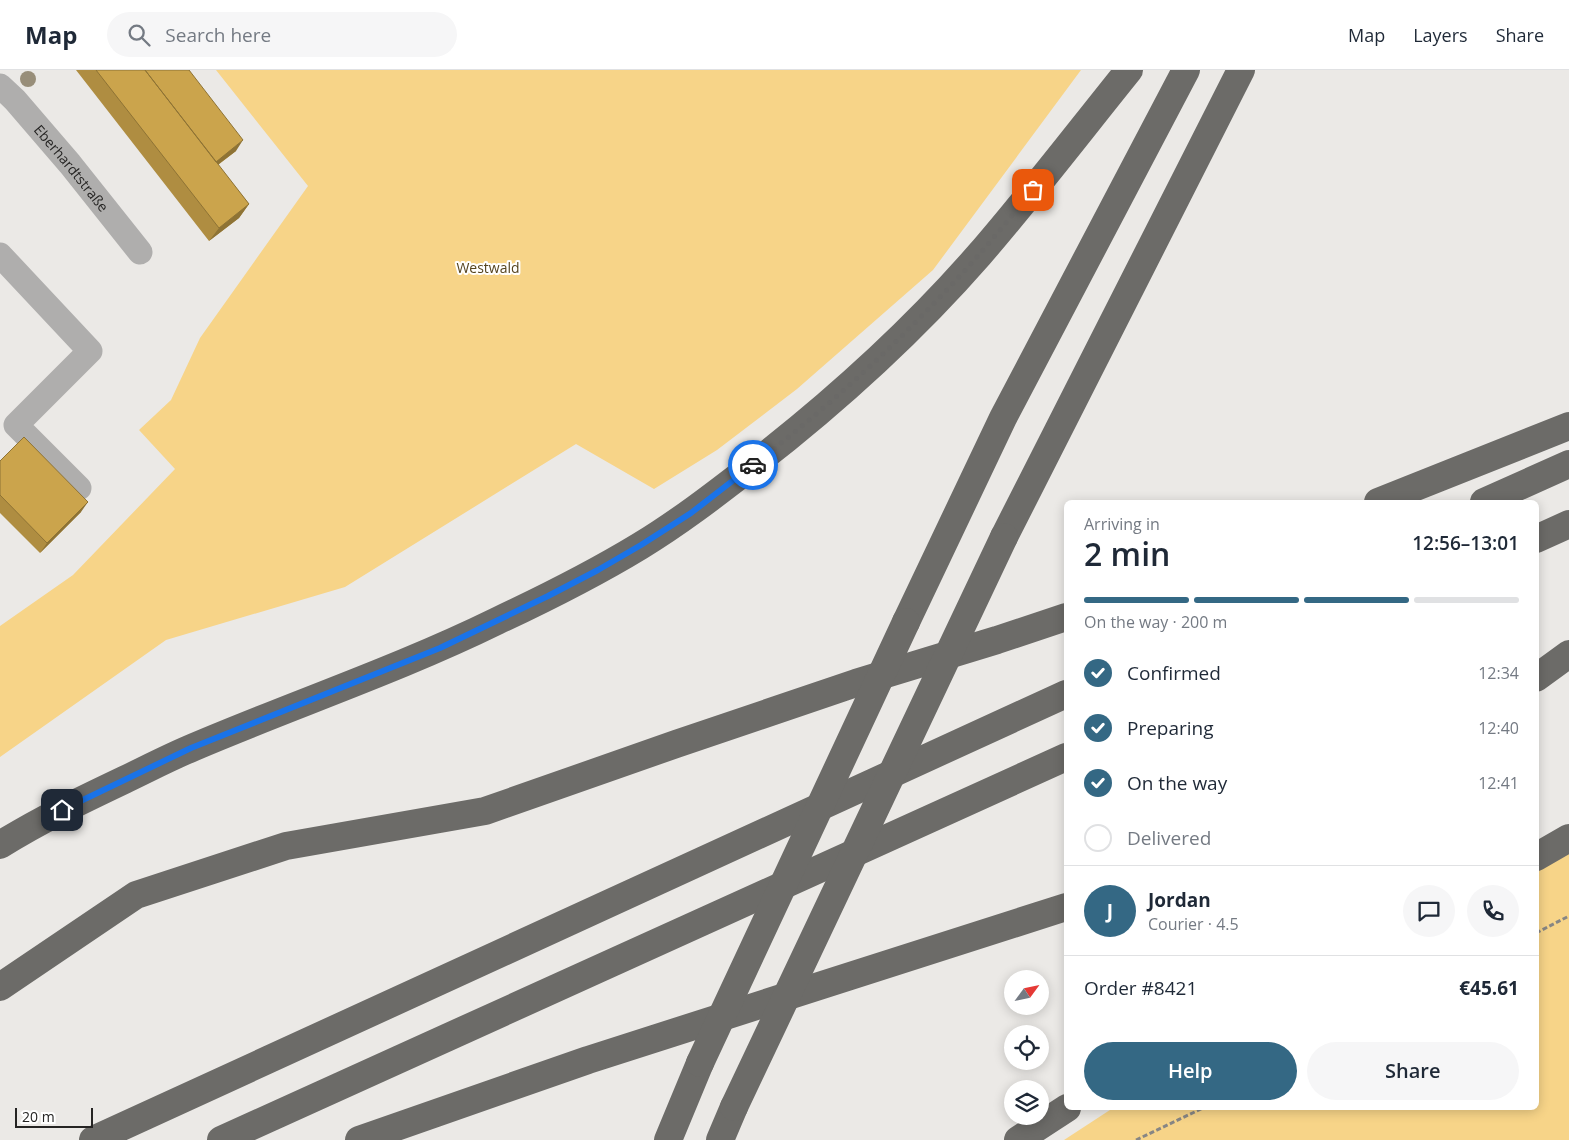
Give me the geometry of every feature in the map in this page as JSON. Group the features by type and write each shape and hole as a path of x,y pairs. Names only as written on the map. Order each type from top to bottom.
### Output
{"highway":[{"path":"0,845 76,802 191,748 440,648 496,622 598,570 691,513 817,413 902,336 978,256 1129,70"},
{"path":"668,1140 700,1063 1003,418 1186,70"},
{"path":"720,1140 1004,537 1241,70"},
{"path":"1383,500 1569,426"},
{"path":"1488,500 1569,464"},
{"path":"1539,538 1569,524"},
{"path":"0,987 136,896 286,846 486,811 846,686 1064,618"},
{"path":"1539,676 1569,654"},
{"path":"93,1140 1064,695"},
{"path":"220,1140 1064,758"},
{"path":"1539,855 1569,838"},
{"path":"359,1140 588,1060 1064,909"},
{"path":"1018,1140 1064,1110"}],"lane":[{"name":"Eberhardtstraße","path":"0,86 15,100 70,164 140,252"},
{"path":"0,255 90,351 16,425 80,488"}],"path":[{"path":"1539,931 1569,916"},
{"path":"1136,1140 1200,1110"}],"green space":[{"name":"Westwald","path":"216,70 1081,70 933,270 797,389 717,450 654,489 576,444 345,587 166,640 0,757 0,626 73,575 175,469 139,430 171,400 200,338 308,186"},
{"path":"1569,853 1569,1140 1064,1140 1110,1110 1539,1110 1539,870"}],"building":[{"path":"96,70 145,70 249,204 219,228"},
{"path":"145,70 189,70 243,140 216,162"},
{"path":"24,437 88,502 47,543 0,495 0,461"}],"way so far":[{"path":"753,465 851,384 902,336 978,256 1033,190"}],"route":[{"path":"62,810 191,748 382,672 496,622 598,570 641,545 691,513 753,465"}]}
